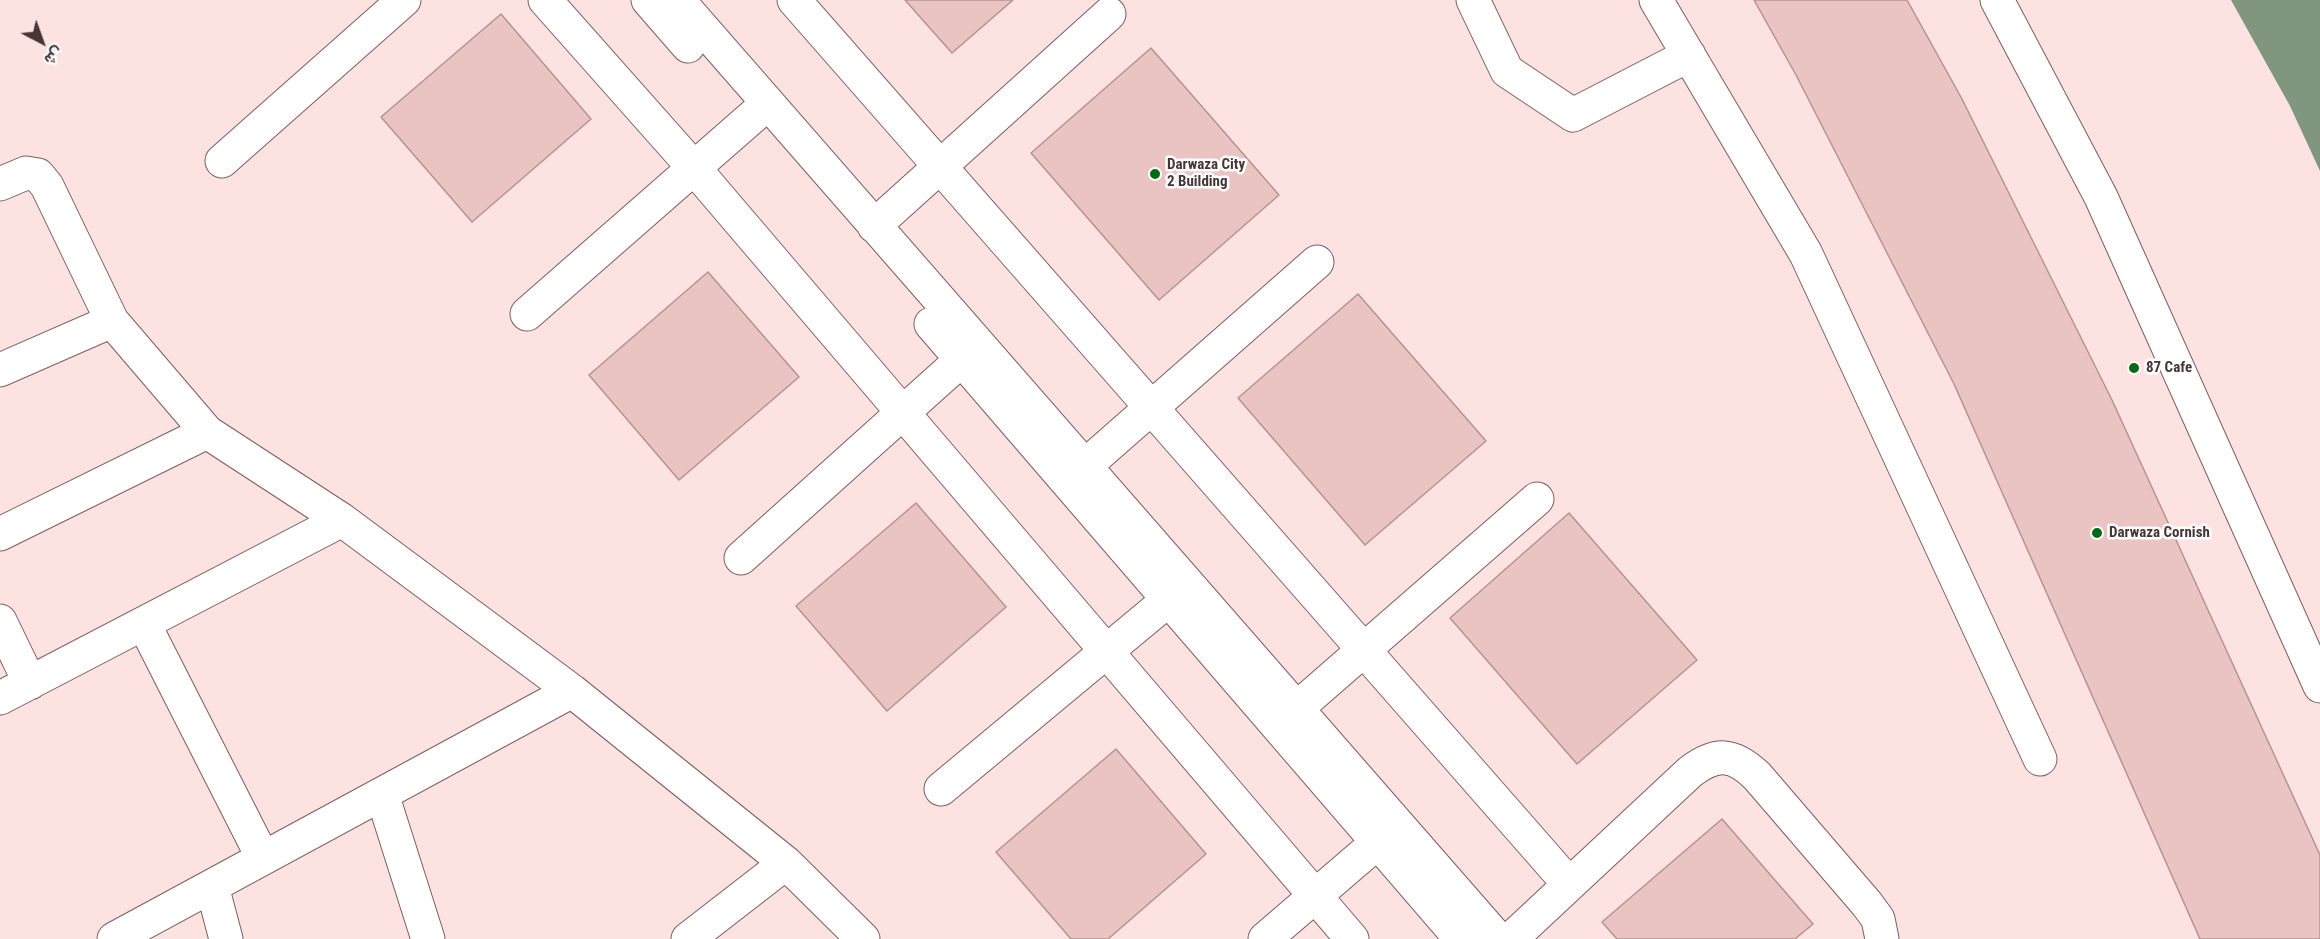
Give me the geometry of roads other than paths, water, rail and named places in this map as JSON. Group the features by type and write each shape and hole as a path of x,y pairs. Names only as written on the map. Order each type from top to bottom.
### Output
{"street":[{"path":"222,161 404,0"},
{"path":"545,0 694,168 1105,653 1352,939"},
{"path":"648,0 874,226 971,352 1085,466 1178,592 1296,708 1388,833 1461,939"},
{"path":"678,0 759,111 1388,833 1497,939"},
{"path":"794,0 1153,406 1569,884"},
{"path":"1473,0 1507,70 1573,115 1689,55"},
{"path":"1656,0 1806,254 2040,759"},
{"path":"1997,0 2102,197 2320,686"},
{"path":"874,226 941,168 1109,14"},
{"path":"527,314 759,111"},
{"path":"0,184 26,173 38,175 47,186 112,321 207,432 342,520 572,691 786,863 863,939"},
{"path":"1085,466 1317,262"},
{"path":"0,370 112,321"},
{"path":"741,558 971,352"},
{"path":"0,534 207,432"},
{"path":"1296,708 1537,499"},
{"path":"0,698 342,520"},
{"path":"941,789 1178,592"},
{"path":"0,621 30,683"},
{"path":"144,624 263,858"},
{"path":"114,939 572,691"},
{"path":"1511,939 1690,772 1705,761 1724,757 1743,762 1756,776 1867,904 1878,919 1882,939"},
{"path":"382,794 428,939"},
{"path":"1265,939 1388,833"},
{"path":"688,939 786,863"},
{"path":"212,886 226,939"}],"place":[{"name":"Darwaza City 2 Building","path":"1155,174"},
{"name":"87 Cafe","path":"2134,368"},
{"name":"Darwaza Cornish","path":"2097,533"}]}
